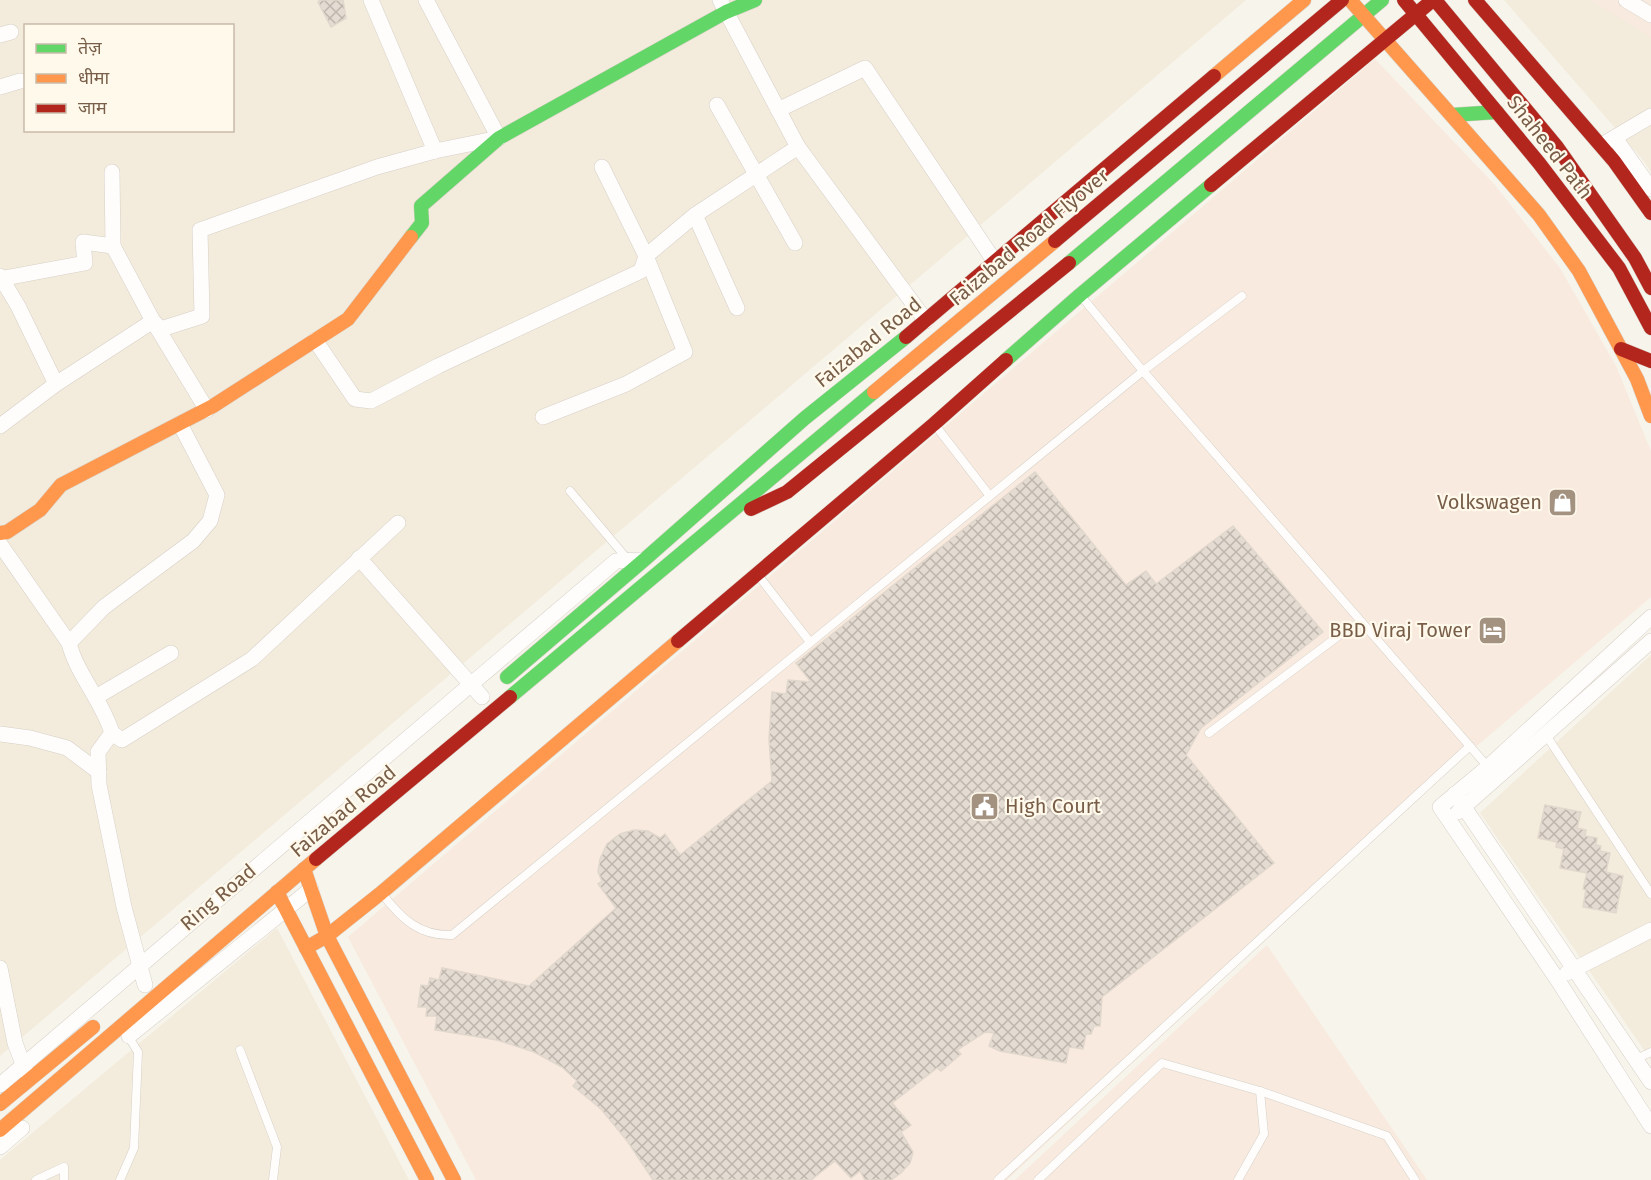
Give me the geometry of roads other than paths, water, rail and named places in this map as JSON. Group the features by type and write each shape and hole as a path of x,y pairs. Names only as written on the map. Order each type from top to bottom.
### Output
{"main road":[{"path":"0,533 7,532 40,510 61,485 207,410 348,319 422,223 421,206 499,138 723,6 755,0"},
{"name":"Faizabad Road","path":"487,693 636,560 805,418 926,321 1304,0"},
{"name":"Faizabad Road Flyover","path":"715,527 1342,0"},
{"path":"1350,0 1539,215 1579,271 1637,380 1651,416"},
{"path":"715,527 787,492 1064,267 1382,0"},
{"name":"Shaheed Path","path":"1404,0 1539,163 1619,268 1651,328"},
{"path":"306,948 327,936 381,893 934,424 1080,295 1434,0"},
{"name":"Shaheed Path","path":"1434,0 1557,147 1635,258 1651,288"},
{"path":"1475,0 1608,142 1651,213"},
{"path":"1452,115 1497,112"},
{"path":"1621,350 1651,362"},
{"name":"Faizabad Road","path":"0,1130 126,1032 277,892 715,527"},
{"path":"304,869 327,936 454,1180"},
{"path":"277,892 427,1180"},
{"path":"0,1104 26,1072 100,1022"}],"street":[{"path":"371,0 435,151"},
{"path":"153,321 161,329 202,316 200,230 377,167 435,151 499,138 426,0"},
{"path":"1626,0 1651,15"},
{"path":"723,6 798,147 926,321"},
{"path":"778,110 865,68 995,262"},
{"path":"0,87 20,81"},
{"path":"717,105 795,243"},
{"path":"1651,116 1608,142 1651,189"},
{"path":"315,340 355,399 371,401 438,366 642,271 646,256 695,215 798,147"},
{"path":"543,417 626,384 685,352 646,256 602,167"},
{"path":"112,172 113,246 153,321 207,410"},
{"path":"695,215 737,308"},
{"path":"56,384 18,306 0,278 85,263 83,242 113,246"},
{"path":"0,426 56,384 153,321"},
{"path":"69,643 104,607 193,541 210,522 217,495 180,424"},
{"path":"0,544 69,643 72,655 106,715 112,734 122,740 252,658 398,523"},
{"path":"359,558 471,684 487,693"},
{"path":"0,1085 26,1072 140,967 616,561 636,560"},
{"path":"1651,617 1488,767 1440,807 1557,979 1651,1126"},
{"path":"1449,821 1651,641"},
{"path":"96,697 171,653"},
{"path":"0,734 30,738 68,748 99,772"},
{"path":"112,734 98,752 99,785 124,908 145,985"},
{"path":"1455,794 1651,1082"},
{"path":"0,1147 126,1032 311,889"},
{"path":"1557,979 1574,968 1651,930"},
{"path":"0,968 15,1043 26,1072"}],"lane":[{"path":"1080,295 1143,372 1488,767"},
{"path":"381,893 398,914 423,931 436,935 452,934 1143,372 1242,296"},
{"path":"934,424 990,496"},
{"path":"570,491 636,560"},
{"path":"757,574 810,642"},
{"path":"1209,733 1348,628 1362,623"},
{"path":"1546,735 1651,894"},
{"path":"998,1180 1470,746"},
{"path":"120,1180 134,1148 138,1052 126,1032"},
{"path":"240,1050 277,1147 273,1180"},
{"path":"1636,1059 1651,1052"},
{"path":"1038,1180 1162,1063 1260,1090 1387,1136 1415,1180"},
{"path":"1238,1180 1264,1134 1260,1090"},
{"path":"36,1180 64,1167 64,1180"}],"place":[{"name":"Volkswagen","path":"1563,502"},
{"name":"BBD Viraj Tower","path":"1492,630"},
{"name":"High Court","path":"984,806"}]}
